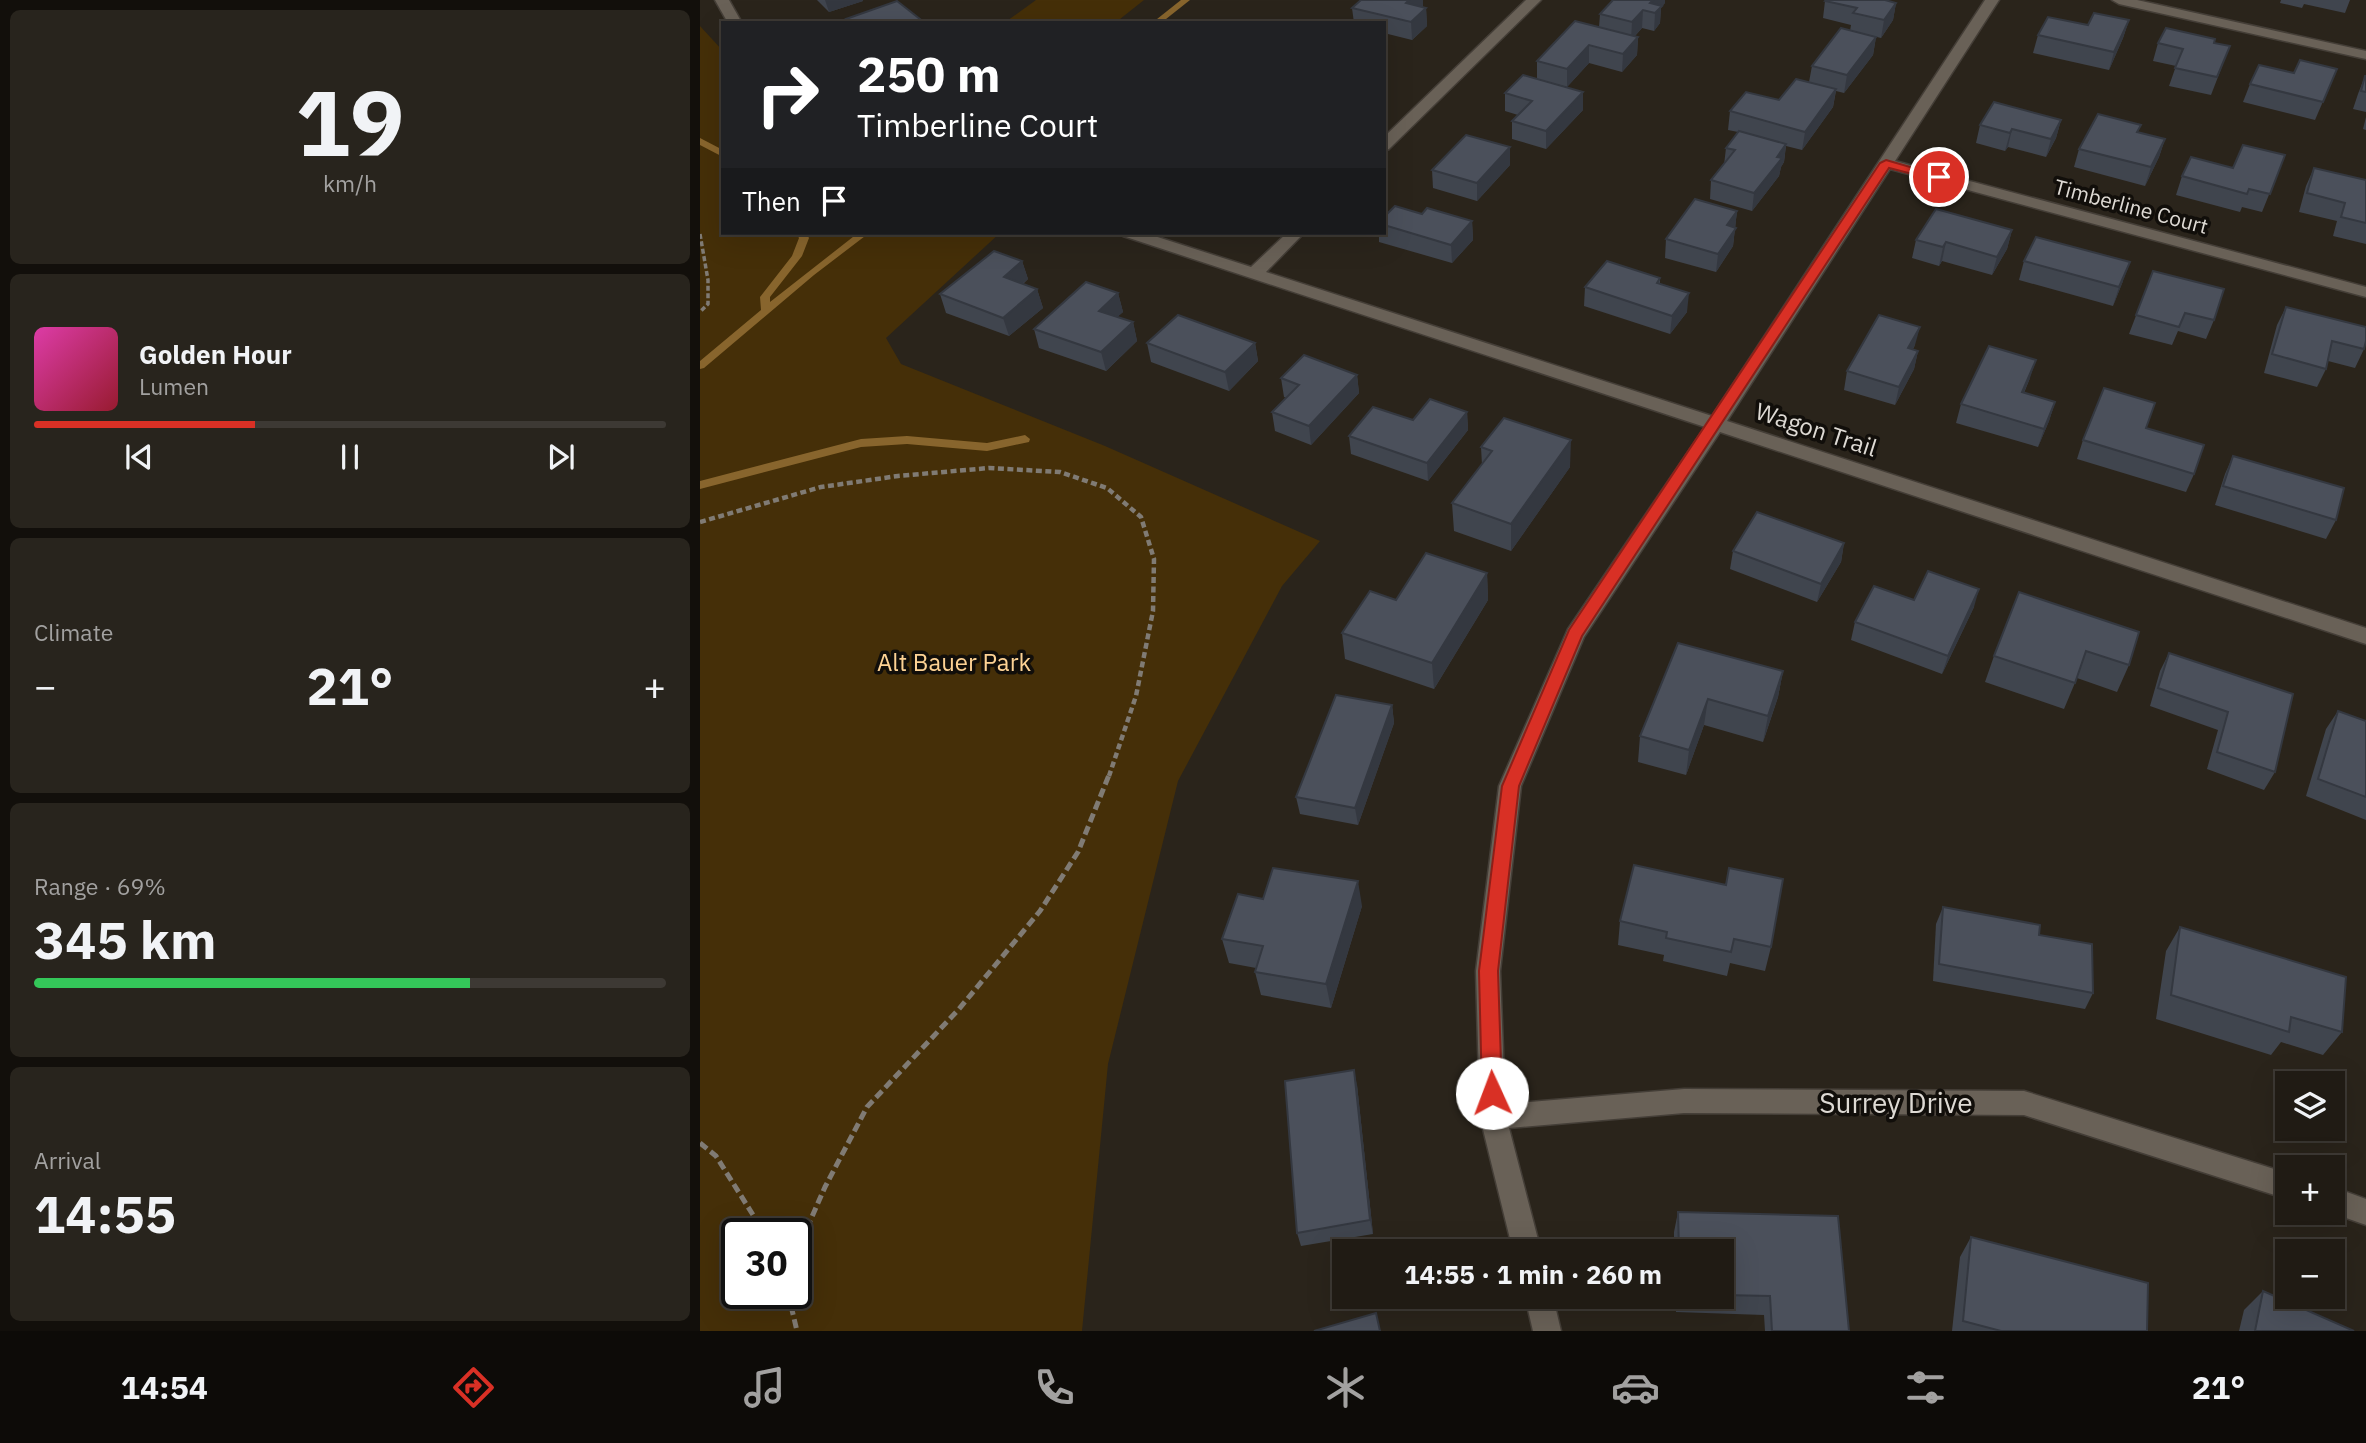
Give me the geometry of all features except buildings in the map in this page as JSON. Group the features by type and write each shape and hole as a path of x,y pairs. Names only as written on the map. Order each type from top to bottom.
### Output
{"street":[{"path":"722,0 734,21"},
{"path":"1386,144 1534,0"},
{"path":"1524,1239 1493,1117 1488,971 1510,786 1575,634 1717,423 1992,0"},
{"path":"2119,0 2366,55"},
{"name":"Timberline Court","path":"1886,163 2366,292"},
{"name":"Wagon Trail","path":"1136,235 1256,272 2366,636"},
{"path":"1256,272 1294,235"},
{"name":"Surrey Drive","path":"1493,1117 1684,1101 2024,1103 2275,1182"},
{"path":"2345,1204 2366,1212"},
{"path":"1542,1309 1547,1331"}],"path":[{"path":"700,234 708,280 708,304 700,312"},
{"path":"700,522 799,492 885,478 989,468 1060,472 1107,488 1141,517 1154,559 1153,611 1136,696 1103,793 1078,852 1040,911 960,1009 867,1107 811,1218"},
{"path":"700,1143 722,1164 755,1218"},
{"path":"792,1309 797,1331"}],"green space":[{"path":"1036,0 1144,0 1118,21 1007,21"},
{"name":"Alt Bauer Park","path":"700,26 721,49 721,235 998,235 886,338 901,364 1105,446 1320,541 1282,586 1178,781 1108,1064 1082,1331 700,1331"}],"waterway":[{"path":"1159,21 1186,0"},
{"path":"700,141 721,153"},
{"path":"766,310 765,297 797,256 804,238 802,235"},
{"path":"700,366 811,273 861,235"},
{"path":"700,485 861,443 907,440 987,447 1025,439"}],"route":[{"path":"1492,1093 1488,971 1510,786 1575,634 1717,423 1886,163 1939,177"}]}
